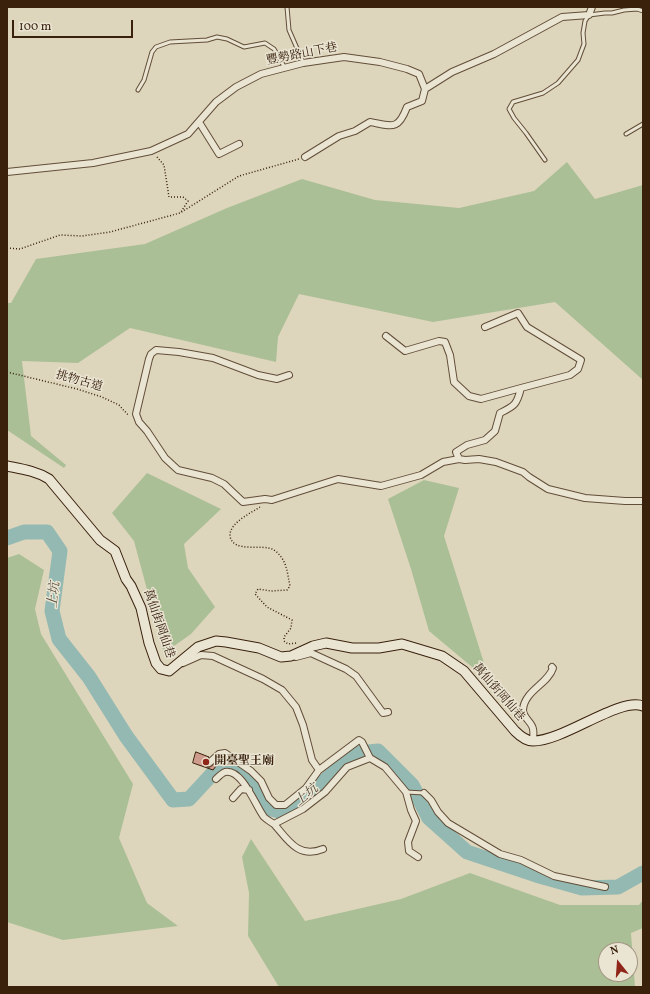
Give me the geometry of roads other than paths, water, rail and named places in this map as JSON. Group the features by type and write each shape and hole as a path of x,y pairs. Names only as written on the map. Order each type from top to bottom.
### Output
{"street":[{"path":"305,157 339,136 355,131 370,122 392,126 397,124 402,119 407,107 422,101 425,89 452,72 494,54 562,17 589,16 592,7"},
{"name":"豐勢路山下巷","path":"7,172 93,163 152,151 188,134 216,102 236,87 261,74 303,63 344,57 380,62 407,69 419,74 425,89"},
{"path":"199,122 219,154 239,144"},
{"path":"386,336 405,351 439,340 445,342 450,354 454,382 469,396 481,399 570,374 578,369 581,360 527,327 518,313 485,327"},
{"path":"289,375 276,379 213,358 179,352 156,350 149,358 136,414 138,422 147,431 165,458 178,470 212,478 224,484 243,502 265,499 272,500 338,479 381,486 421,476 443,462 459,459 479,459 496,462 523,472 529,478 548,488 585,498 643,501"},
{"path":"459,459 456,452 467,445 485,440 495,431 500,413 513,407 519,398 522,388"},
{"name":"萬仙街岡仙巷","path":"7,466 27,469 39,473 49,480 100,540 115,552 126,579 131,586 141,608 149,643 156,663 161,669 170,671 198,647 216,642 226,642 259,648 281,657 291,656 313,646 326,644 352,648 379,648 402,644 442,656 464,671 515,731 524,739 533,741"},
{"path":"291,656 295,657 311,653 346,669 356,676 383,713 388,712"},
{"path":"178,665 201,655 213,656 263,679 282,690 296,708 303,725 312,760 319,770"},
{"path":"552,667 551,674 536,688 523,709 524,716 533,728 533,741 558,736 608,712 626,706 643,706"},
{"path":"209,762 218,754 225,753 252,771 262,782 268,798 276,805 285,805 306,788 319,770 358,740 362,742 370,758 385,767 406,792 416,821 408,842 409,851 418,857"},
{"path":"274,824 302,809 325,792 347,767 370,758"},
{"path":"216,780 224,772 237,776 249,790 264,817 274,824 294,847 316,852 323,849"},
{"path":"233,798 241,789 249,790"},
{"path":"424,793 448,823 500,854 521,860 554,876 605,887"}],"lane":[{"path":"287,7 289,30 303,63"},
{"path":"545,160 509,109 513,102 543,93 558,83 578,60 584,44 583,32 585,20 589,16 624,10 637,9 643,11"},
{"path":"138,90 144,80 152,52 156,47 170,42 207,40 217,37 228,39 244,46 265,43 274,49 285,68"},
{"path":"626,134 643,124"},
{"path":"406,792 424,793"}],"waterway":[{"name":"上坑","path":"7,538 24,532 47,532 60,551 52,611 59,639 89,677 126,736 173,800 189,799 214,772 225,763 239,768 253,781 268,808 286,813 324,782 351,754 378,751 412,785 429,818 467,852 536,875 582,888 618,887 643,873"}],"place":[{"name":"開臺聖王廟","path":"206,762"}]}
